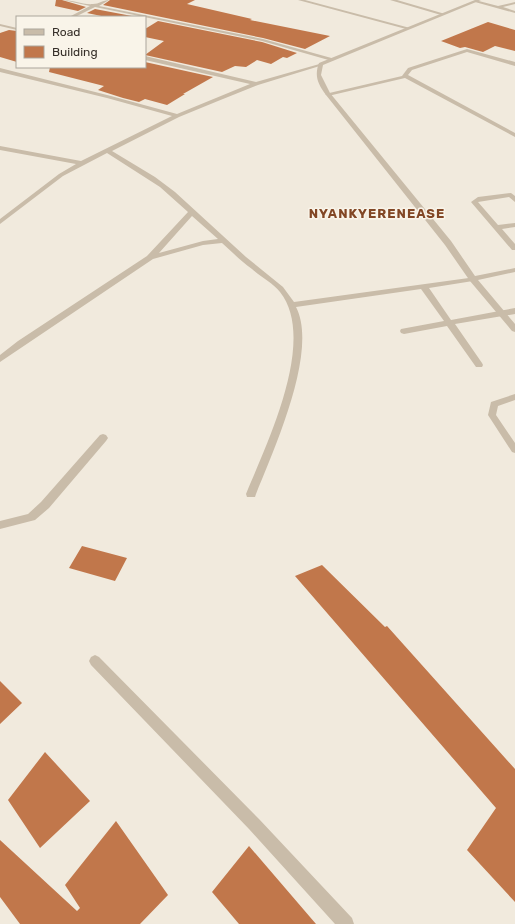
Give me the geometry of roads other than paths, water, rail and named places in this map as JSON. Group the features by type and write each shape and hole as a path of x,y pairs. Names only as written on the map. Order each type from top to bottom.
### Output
{"street":[{"path":"65,0 144,16"},
{"path":"73,16 107,0"},
{"path":"300,0 323,3 408,28"},
{"path":"392,0 443,14"},
{"path":"0,222 61,175 177,116 256,84 321,64 478,0 515,12"},
{"path":"499,7 515,3"},
{"path":"146,16 263,40 332,59"},
{"path":"0,25 16,29"},
{"path":"328,94 388,82 405,76 410,70 467,50 515,64"},
{"path":"146,58 256,84"},
{"path":"321,64 318,75 328,94 448,243 473,279 515,329"},
{"path":"0,70 109,97 177,116"},
{"path":"405,76 515,135"},
{"path":"0,148 82,163"},
{"path":"108,151 164,185 223,241 283,291 293,305 297,319 297,360 292,388 251,494"},
{"path":"515,200 511,195 478,199 474,202 515,248"},
{"path":"0,359 21,343 150,258 192,212"},
{"path":"496,228 515,225"},
{"path":"150,258 203,243 223,241"},
{"path":"293,305 424,287 515,270"},
{"path":"424,287 479,365"},
{"path":"404,331 515,311"},
{"path":"0,525 31,516 40,509 103,438"},
{"path":"95,660 254,824 346,924"}],"lane":[{"path":"515,397 494,404 492,415 515,450"}],"district":[{"name":"NYANKYERENEASE","path":"377,213"}]}
